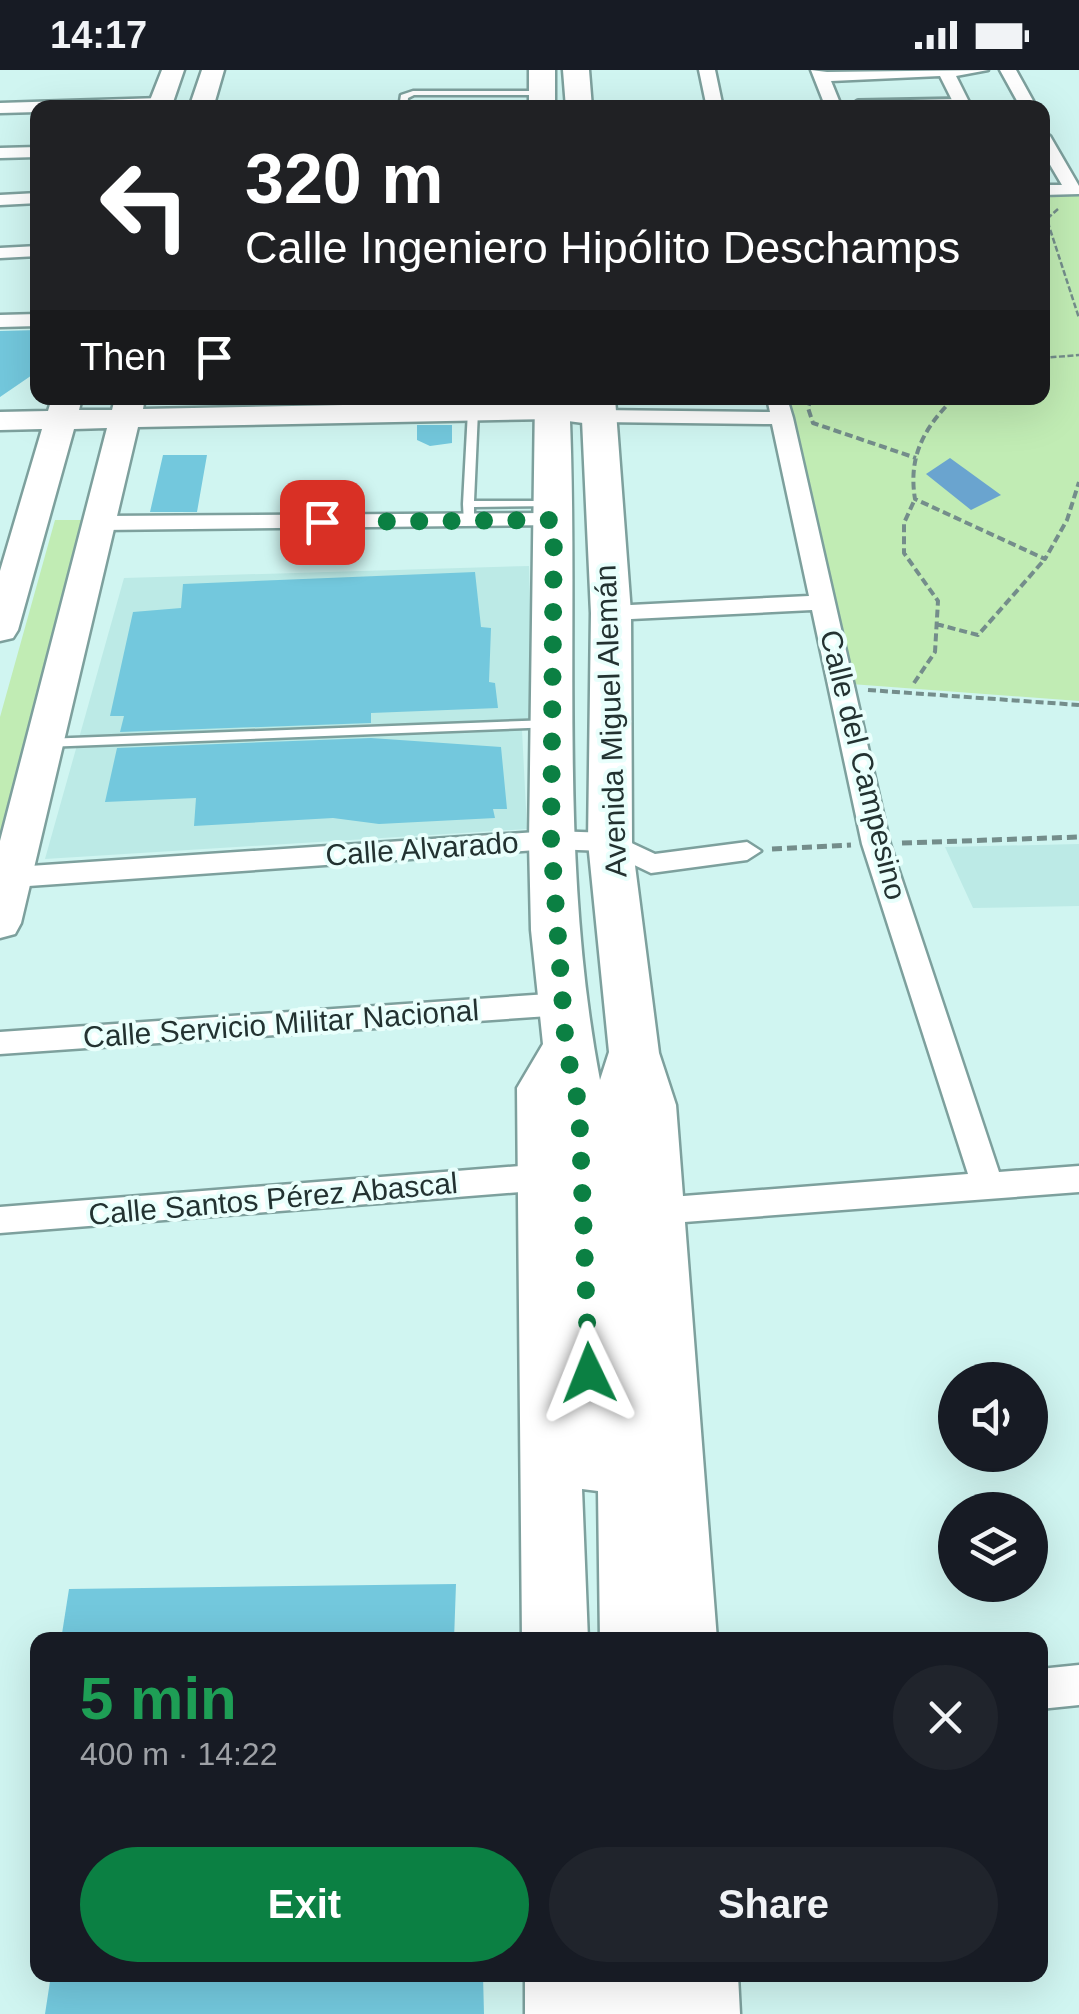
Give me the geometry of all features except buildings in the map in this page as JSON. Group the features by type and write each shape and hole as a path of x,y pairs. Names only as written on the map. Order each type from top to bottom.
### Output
{"main road":[{"path":"162,100 173,70"},
{"path":"203,100 212,70"},
{"path":"576,70 579,100"},
{"path":"0,405 30,392"},
{"path":"0,405 473,412 530,405"},
{"path":"0,923 6,878 45,743 129,405"},
{"name":"Avenida Miguel Alemán","path":"554,405 555,724 551,840 564,1026 579,1106 600,1632"},
{"path":"0,422 65,406"},
{"path":"0,630 65,406"},
{"path":"117,457 176,420 222,406"},
{"name":"Avenida Miguel Alemán","path":"598,407 611,613 610,842 634,1052 616,1110 633,1632"},
{"path":"0,422 23,432 51,456"},
{"path":"555,1632 543,1088 564,1026"},
{"path":"634,1052 650,1104 684,1632"},
{"path":"562,1982 562,2014"},
{"path":"609,1982 610,2014"},
{"path":"647,1982 648,2014"},
{"path":"701,1982 703,2014"}],"street":[{"path":"707,70 713,100"},
{"path":"831,100 820,74 980,70"},
{"path":"1008,70 1025,100"},
{"path":"946,72 960,100"},
{"path":"0,108 30,107"},
{"path":"0,153 30,152"},
{"path":"1050,154 1073,190 1050,190"},
{"path":"0,200 30,198"},
{"path":"0,253 30,251"},
{"path":"0,321 30,320"},
{"path":"598,407 780,408"},
{"name":"Calle del Campesino","path":"780,408 876,844 988,1184"},
{"path":"102,523 554,512"},
{"path":"611,613 824,602"},
{"name":"Calle Alvarado","path":"6,878 551,840 610,842 651,864 747,850"},
{"name":"Calle Servicio Militar Nacional","path":"0,1043 564,1026"},
{"name":"Calle Santos Pérez Abascal","path":"0,1220 546,1177"},
{"path":"658,1211 1079,1179"},
{"path":"1048,1688 1079,1685"}],"lane":[{"path":"404,100 412,93 542,90"},
{"path":"468,512 473,412"},
{"path":"45,743 555,724"}],"path":[{"path":"1050,216 1061,208"},
{"path":"1050,229 1079,318"},
{"path":"1050,357 1079,355"},
{"path":"809,405 813,423 916,458"},
{"path":"914,684 934,652 938,601 904,553 904,522 915,499 912,483 922,430 947,405"},
{"path":"936,624 978,635 1045,560 1066,520 1079,482"},
{"path":"915,499 1045,560"},
{"path":"843,688 1079,705"},
{"path":"747,850 1079,836"}],"shaded area":[{"path":"529,566 533,720 522,730 527,829 45,859 124,578"},
{"path":"1079,844 1079,906 973,908 945,847"}],"green space":[{"path":"1050,192 1079,193 1079,701 851,684 791,405 1050,405"},
{"path":"55,520 93,520 0,861 0,717"}],"water":[{"path":"950,458 1001,495 971,510 926,474"}],"route":[{"path":"322,522 554,520 551,840 566,1049 579,1106 589,1373"}]}
